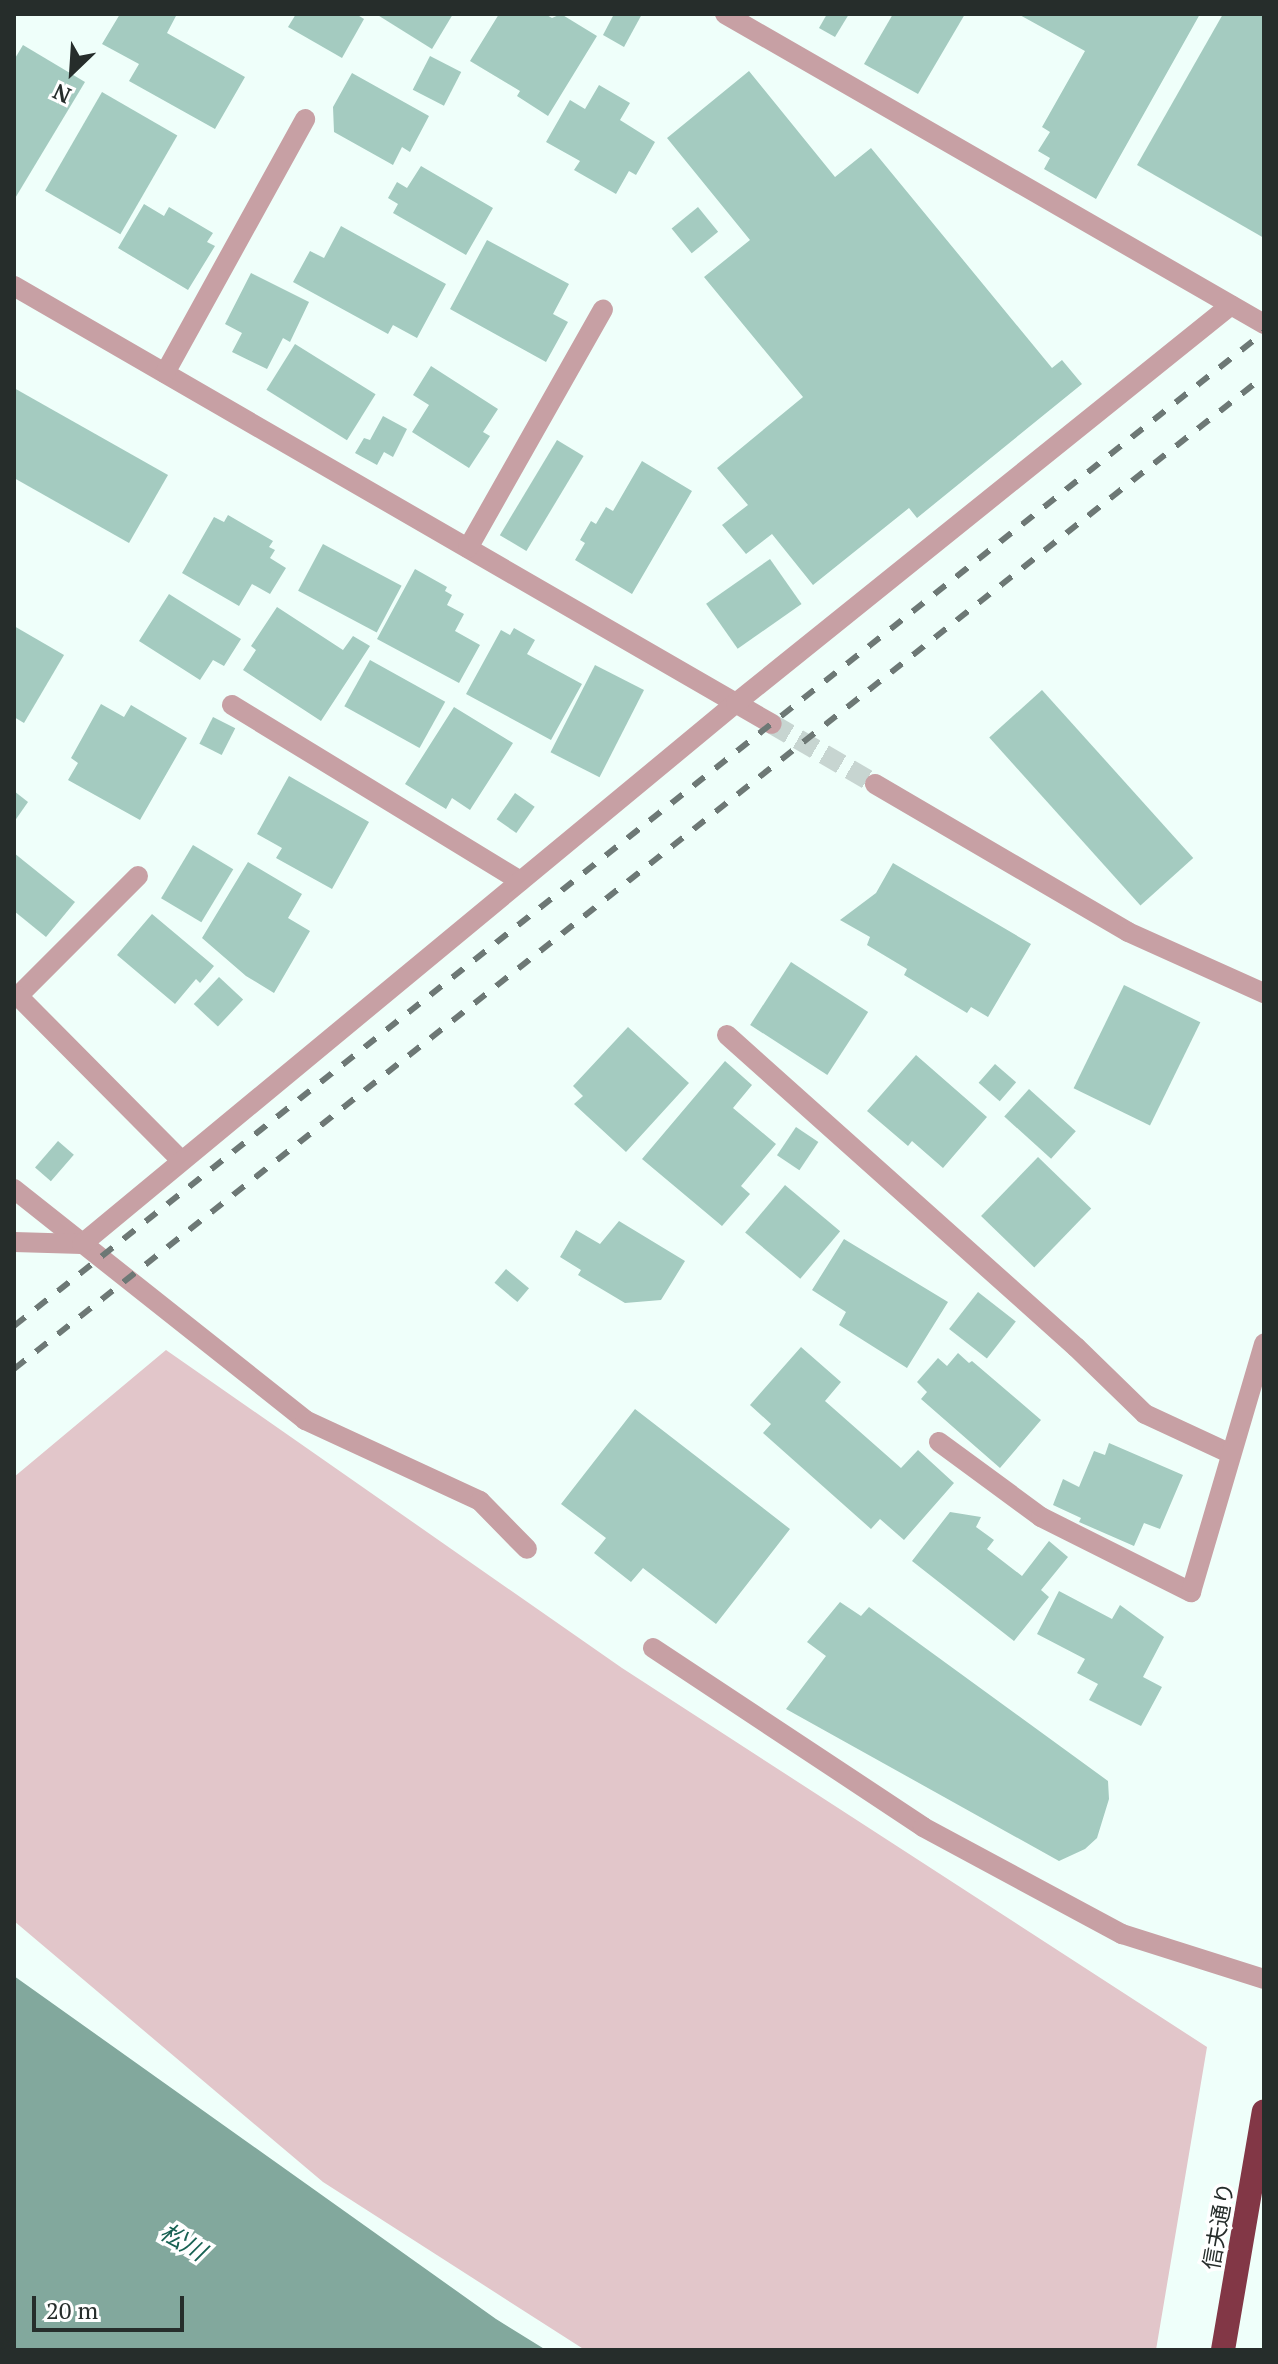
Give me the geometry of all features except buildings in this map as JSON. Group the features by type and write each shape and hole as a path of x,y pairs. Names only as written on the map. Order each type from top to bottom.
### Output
{"highway":[{"name":"信夫通り","path":"1223,2350 1264,2111"}],"street":[{"path":"725,14 1264,324"},
{"path":"165,373 305,119"},
{"path":"14,286 772,724"},
{"path":"14,1242 82,1244 180,1159 736,703 1231,305"},
{"path":"468,548 603,309"},
{"path":"232,705 520,881"},
{"path":"875,784 1128,932 1264,993"},
{"path":"138,876 18,996 180,1159"},
{"path":"727,1035 1076,1347 1145,1414 1231,1454"},
{"path":"14,1189 305,1420 480,1501 527,1549"},
{"path":"939,1442 1041,1517 1191,1592 1264,1344"},
{"path":"653,1648 923,1827 1122,1934 1264,1979"}],"shaded area":[{"path":"166,1350 622,1668 1207,2047 1156,2350 585,2350 323,2182 14,1921 14,1477"}],"water":[{"name":"松川","path":"14,1976 496,2319 546,2350 14,2350"}],"tunnel":[{"path":"772,724 875,784"}],"railway":[{"path":"14,1326 1264,332"},
{"path":"14,1369 1264,376"}]}
